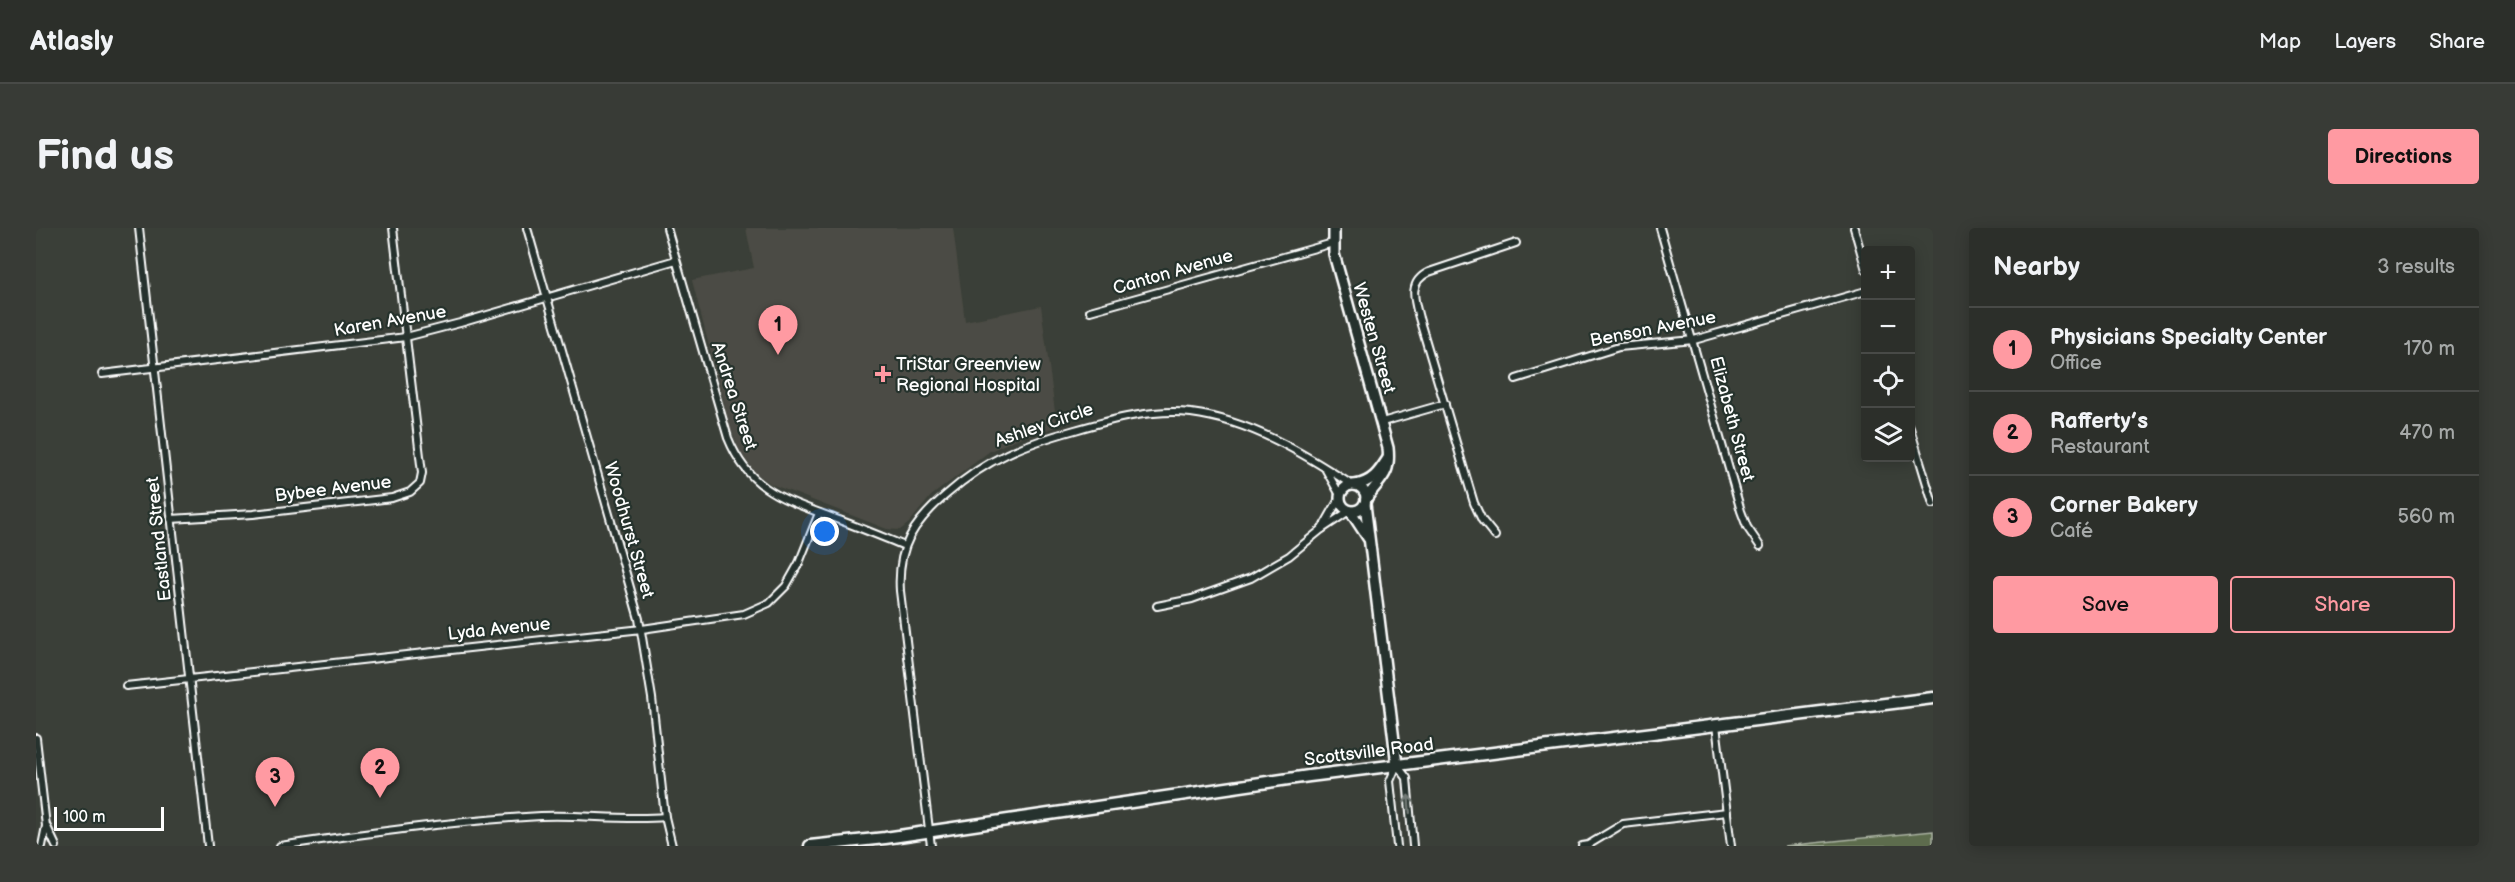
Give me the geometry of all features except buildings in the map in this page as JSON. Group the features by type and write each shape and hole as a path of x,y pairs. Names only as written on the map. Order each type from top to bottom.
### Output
{"main road":[{"name":"Scottsville Road","path":"810,846 930,832 1397,765 1933,698"}],"street":[{"name":"Eastland Street","path":"139,228 208,846"},
{"path":"393,228 406,337"},
{"name":"Woodhurst Street","path":"527,228 642,629 665,817 672,846"},
{"name":"Andrea Street","path":"667,228 728,438 736,457 755,480 770,492 905,546"},
{"name":"Westen Street","path":"1334,228 1333,243 1342,288 1382,422 1389,456"},
{"name":"Elizabeth Street","path":"1660,228 1694,340 1741,511 1747,527 1760,546"},
{"path":"1854,228 1861,252"},
{"name":"Canton Avenue","path":"1090,311 1333,243"},
{"path":"1495,536 1482,520 1474,503 1414,300 1416,282 1429,272 1516,243"},
{"name":"Karen Avenue","path":"102,374 406,337 676,260"},
{"name":"Benson Avenue","path":"1516,379 1618,347 1694,340 1861,292"},
{"name":"Bybee Avenue","path":"171,519 253,514 351,503 392,498 410,492 420,483 422,473 406,337"},
{"path":"1382,422 1445,404"},
{"name":"Ashley Circle","path":"932,846 900,591 900,569 905,546 923,515 965,478 995,458 1051,437 1144,413 1181,412 1225,420 1296,452 1354,485"},
{"path":"1915,441 1933,504"},
{"path":"1322,529 1344,488 1370,481 1389,456"},
{"path":"1157,606 1192,599 1251,578 1289,556 1322,529 1350,512 1361,509 1387,472 1389,456"},
{"path":"1326,469 1342,507 1350,512 1369,540"},
{"path":"1354,485 1362,488 1365,501 1397,765 1407,778 1413,846"},
{"name":"Lyda Avenue","path":"126,686 642,629 733,616 769,603 786,586 796,572 819,513"},
{"path":"1716,725 1731,846"},
{"path":"36,738 46,826 42,846"},
{"path":"1397,765 1390,781 1398,846"},
{"path":"1582,846 1588,845 1623,824 1727,812"},
{"path":"280,846 428,825 494,819 552,816 665,817"},
{"path":"46,826 56,846"}],"shaded area":[{"name":"TriStar Greenview Regional Hospital","path":"746,228 953,228 965,321 1041,306 1057,427 1019,438 990,451 931,496 909,523 900,530 887,529 771,484 756,473 740,452 730,427 692,280 754,268"}],"green space":[{"path":"1933,831 1933,846 1784,846"}],"place":[{"name":"Physicians Specialty Center","path":"778,355"},
{"name":"TriStar Greenview Regional Hospital","path":"883,374"},
{"name":"Rafferty’s","path":"380,798"},
{"name":"Corner Bakery","path":"275,807"}]}
